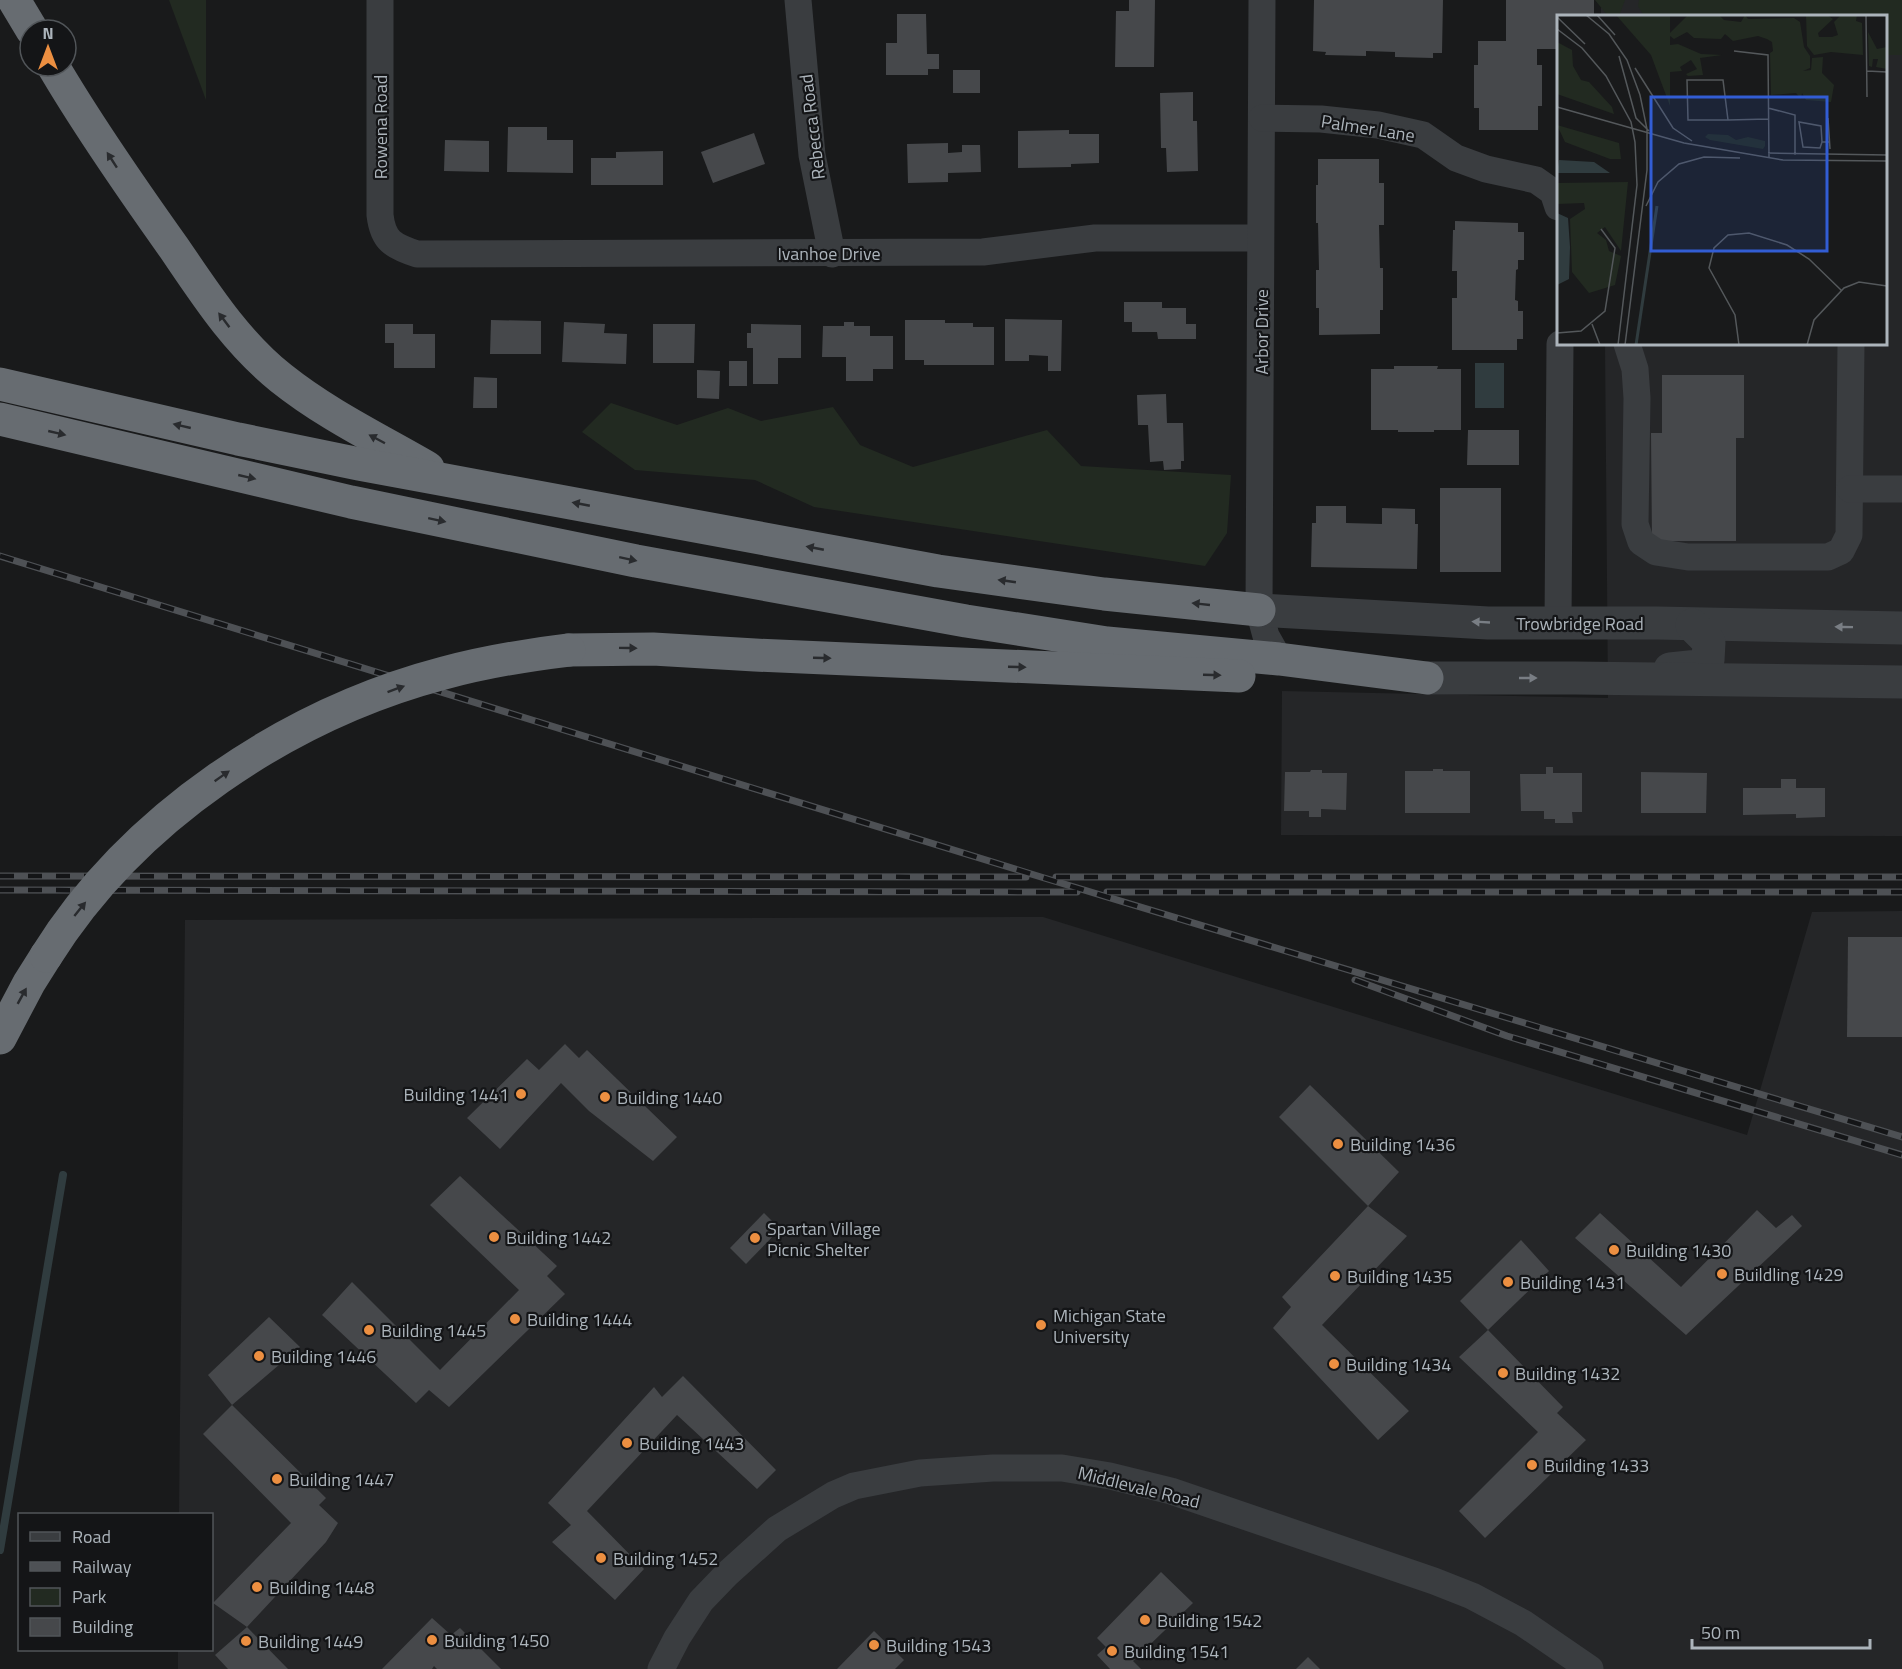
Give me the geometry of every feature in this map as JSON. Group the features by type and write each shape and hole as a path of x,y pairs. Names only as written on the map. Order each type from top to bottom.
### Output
{"highway":[{"path":"14,0 25,18"},
{"path":"61,78 120,172 237,337 304,396 345,422 445,478"},
{"path":"9,385 238,439 359,464 948,572 1104,594 1259,610"},
{"path":"0,419 351,502 636,561 966,621 1107,643 1279,659 1427,678"},
{"path":"351,502 359,464"},
{"path":"0,1038 29,983 71,920 129,853 196,795 255,755 298,730 350,706 418,681 476,666 569,650 653,649 1255,677 1427,678"}],"street":[{"name":"Rowena Road","path":"380,0 380,215 382,232 397,248"},
{"name":"Rebecca Road","path":"798,0 812,155 832,254"},
{"name":"Arbor Drive","path":"1262,0 1259,610 1266,636 1279,659"},
{"name":"Palmer Lane","path":"1262,118 1321,119 1366,124 1423,135 1456,158 1486,170 1536,180 1553,192 1557,204"},
{"name":"Ivanhoe Drive","path":"397,248 417,254 832,254 983,252 1095,238 1260,238"},
{"path":"1558,624 1560,345"},
{"path":"1627,345 1635,369 1637,398 1635,524 1641,542 1656,552 1688,557 1828,557 1841,551 1849,535 1851,345"},
{"path":"1850,489 1902,489"},
{"name":"Trowbridge Road","path":"1259,610 1488,623 1902,628"},
{"path":"1575,678 1702,666 1709,657 1709,642 1692,624"},
{"path":"1753,680 1812,666 1902,666"},
{"path":"1427,678 1902,682"},
{"name":"Middlevale Road","path":"661,1669 677,1638 701,1601 726,1574 777,1529 832,1495 864,1484 920,1473 993,1468 1062,1468 1110,1476 1171,1491 1453,1588 1522,1623 1590,1669"}],"shaded area":[{"path":"1601,0 1902,0 1902,836 1281,835 1282,691 1608,698 1605,345 1887,345 1887,15 1601,15"},
{"path":"1475,363 1504,363 1504,408 1475,408"},
{"name":"Michigan State University","path":"1902,911 1902,1669 178,1669 178,1651 213,1651 213,1513 179,1513 185,920 1043,917 1747,1135 1812,912"}],"green space":[{"path":"169,0 206,0 206,100"},
{"path":"1595,0 1625,0 1619,15 1607,15"},
{"path":"1639,0 1902,0 1902,55 1887,55 1887,15 1643,15 1638,6"},
{"path":"611,403 677,425 728,408 761,421 833,407 860,445 913,467 1047,430 1081,466 1231,475 1227,533 1205,566 814,507 755,480 635,470 582,432"}],"building":[{"path":"1129,0 1155,0 1154,67 1115,67 1116,11 1129,11"},
{"path":"1314,0 1443,0 1442,53 1433,53 1433,58 1395,57 1395,52 1366,51 1366,56 1325,55 1326,52 1313,51"},
{"path":"1506,0 1594,0 1594,15 1557,15 1557,49 1537,49 1537,65 1542,65 1542,106 1538,106 1538,130 1479,130 1479,108 1474,108 1474,65 1478,65 1478,41 1506,41"},
{"path":"897,14 926,14 927,54 939,54 939,69 928,69 928,75 886,75 886,43 897,43"},
{"path":"953,70 980,70 980,93 953,93"},
{"path":"1193,92 1193,121 1197,121 1198,171 1167,172 1166,148 1161,148 1160,93"},
{"path":"508,127 547,127 547,140 573,140 573,173 507,172"},
{"path":"1069,130 1069,134 1099,134 1099,163 1071,164 1071,167 1018,168 1018,131"},
{"path":"754,133 765,164 713,183 701,152"},
{"path":"445,140 489,141 489,172 444,171"},
{"path":"948,143 948,153 962,152 962,145 980,145 981,172 948,173 948,182 908,183 907,144"},
{"path":"663,151 663,185 591,185 591,158 616,158 616,152"},
{"path":"1318,159 1379,159 1379,183 1384,183 1384,225 1379,225 1380,268 1383,268 1383,310 1380,310 1380,334 1319,335 1319,308 1316,308 1316,270 1319,270 1318,223 1316,223"},
{"path":"1455,221 1518,223 1518,232 1524,232 1524,260 1518,260 1516,270 1515,300 1518,301 1518,311 1523,311 1523,339 1517,339 1517,350 1452,350 1452,298 1457,298 1457,271 1452,271"},
{"path":"1124,302 1162,302 1162,308 1186,308 1186,324 1196,324 1196,339 1158,339 1157,332 1132,332 1132,322 1124,322"},
{"path":"1005,319 1062,320 1061,371 1048,371 1048,356 1029,355 1029,361 1005,361"},
{"path":"491,320 541,321 541,354 490,354"},
{"path":"905,320 945,320 945,323 973,323 973,327 994,327 994,365 924,365 924,360 905,360"},
{"path":"564,322 605,324 604,333 627,334 626,364 562,362"},
{"path":"844,322 854,322 854,326 870,326 870,336 893,336 893,369 873,369 873,381 846,381 846,357 822,357 823,326 844,326"},
{"path":"385,324 413,324 413,334 435,334 435,368 394,368 394,343 385,343"},
{"path":"653,324 695,324 694,363 653,363"},
{"path":"751,324 801,325 801,358 778,358 778,384 753,384 753,348 747,348 747,333 751,333"},
{"path":"729,361 747,361 747,386 729,386"},
{"path":"1394,366 1438,366 1437,369 1461,369 1461,430 1398,432 1398,430 1371,430 1371,369 1394,369"},
{"path":"697,370 720,371 719,399 697,398"},
{"path":"1662,375 1744,375 1744,438 1736,438 1736,541 1652,541 1651,433 1662,433"},
{"path":"474,377 497,378 497,408 473,408"},
{"path":"1166,394 1167,423 1183,423 1184,461 1181,461 1181,469 1164,470 1163,461 1150,462 1148,425 1138,425 1137,395"},
{"path":"1468,430 1519,430 1519,465 1467,465"},
{"path":"1440,488 1501,488 1501,572 1440,572"},
{"path":"1316,506 1346,506 1346,523 1382,524 1382,508 1415,509 1415,524 1418,524 1417,569 1311,567 1312,523 1316,523"},
{"path":"1546,767 1553,767 1553,773 1582,773 1582,812 1572,812 1573,823 1555,823 1555,819 1544,819 1544,811 1521,811 1520,774 1546,774"},
{"path":"1433,769 1470,771 1470,813 1405,813 1405,771 1433,771"},
{"path":"1311,770 1322,770 1322,773 1347,773 1346,810 1321,809 1321,817 1309,817 1309,811 1284,811 1285,772 1310,772"},
{"path":"1641,772 1707,773 1706,813 1641,813"},
{"path":"1781,779 1796,779 1796,788 1825,788 1825,817 1796,818 1796,814 1743,815 1743,788 1781,788"},
{"path":"1848,937 1902,937 1902,1037 1847,1037"},
{"path":"565,1044 579,1058 587,1050 677,1137 653,1161 589,1111 561,1083 500,1149 467,1118 527,1059 539,1070"},
{"name":"Building 1436","path":"1310,1085 1399,1172 1368,1206 1279,1117"},
{"path":"460,1176 557,1266 547,1276 565,1294 449,1407 429,1390 416,1403 322,1315 352,1282 440,1370 519,1290 430,1205"},
{"path":"1368,1206 1407,1236 1322,1325 1409,1411 1378,1440 1273,1328 1291,1307 1282,1297"},
{"name":"Buildling 1429","path":"1757,1210 1776,1228 1792,1215 1802,1226 1686,1335 1575,1238 1600,1213 1681,1287"},
{"name":"Spartan Village Picnic Shelter","path":"764,1213 780,1229 746,1264 730,1248"},
{"name":"Building 1431","path":"1521,1240 1549,1271 1488,1330 1460,1301"},
{"name":"Building 1446","path":"269,1317 300,1347 232,1405 208,1375"},
{"path":"1488,1330 1563,1407 1557,1413 1586,1440 1485,1538 1459,1511 1538,1432 1459,1357"},
{"path":"683,1376 776,1470 757,1489 677,1415 587,1511 644,1569 615,1600 552,1542 571,1525 548,1503 654,1387 662,1397"},
{"path":"232,1405 326,1498 319,1505 338,1523 326,1542 247,1627 213,1603 291,1523 203,1434"},
{"name":"Building 1542","path":"1161,1572 1193,1603 1133,1661 1141,1669 1110,1669 1097,1655 1106,1647 1097,1638"},
{"path":"432,1618 451,1635 460,1628 501,1669 437,1669 434,1666 432,1669 382,1669"},
{"name":"Building 1449","path":"247,1627 288,1669 228,1669 215,1655"},
{"name":"Building 1543","path":"874,1631 904,1660 895,1669 837,1669"},
{"path":"1308,1657 1320,1669 1296,1669"}],"waterway":[{"path":"0,1550 63,1175"}],"railway":[{"path":"0,556 1041,877 1902,1137"},
{"path":"0,876 1026,877"},
{"path":"1056,877 1902,877"},
{"path":"0,890 1077,892"},
{"path":"1107,892 1902,892"},
{"path":"1355,980 1507,1036 1902,1155"}],"place":[{"name":"Building 1441","path":"521,1094"},
{"name":"Building 1440","path":"605,1097"},
{"name":"Building 1436","path":"1338,1144"},
{"name":"Building 1442","path":"494,1237"},
{"name":"Spartan Village Picnic Shelter","path":"755,1238"},
{"name":"Building 1430","path":"1614,1250"},
{"name":"Buildling 1429","path":"1722,1274"},
{"name":"Building 1435","path":"1335,1276"},
{"name":"Building 1431","path":"1508,1282"},
{"name":"Building 1444","path":"515,1319"},
{"name":"Michigan State University","path":"1041,1325"},
{"name":"Building 1445","path":"369,1330"},
{"name":"Building 1446","path":"259,1356"},
{"name":"Building 1434","path":"1334,1364"},
{"name":"Building 1432","path":"1503,1373"},
{"name":"Building 1443","path":"627,1443"},
{"name":"Building 1433","path":"1532,1465"},
{"name":"Building 1447","path":"277,1479"},
{"name":"Building 1452","path":"601,1558"},
{"name":"Building 1448","path":"257,1587"},
{"name":"Building 1542","path":"1145,1620"},
{"name":"Building 1450","path":"432,1640"},
{"name":"Building 1449","path":"246,1641"},
{"name":"Building 1543","path":"874,1645"},
{"name":"Building 1541","path":"1112,1651"}]}
